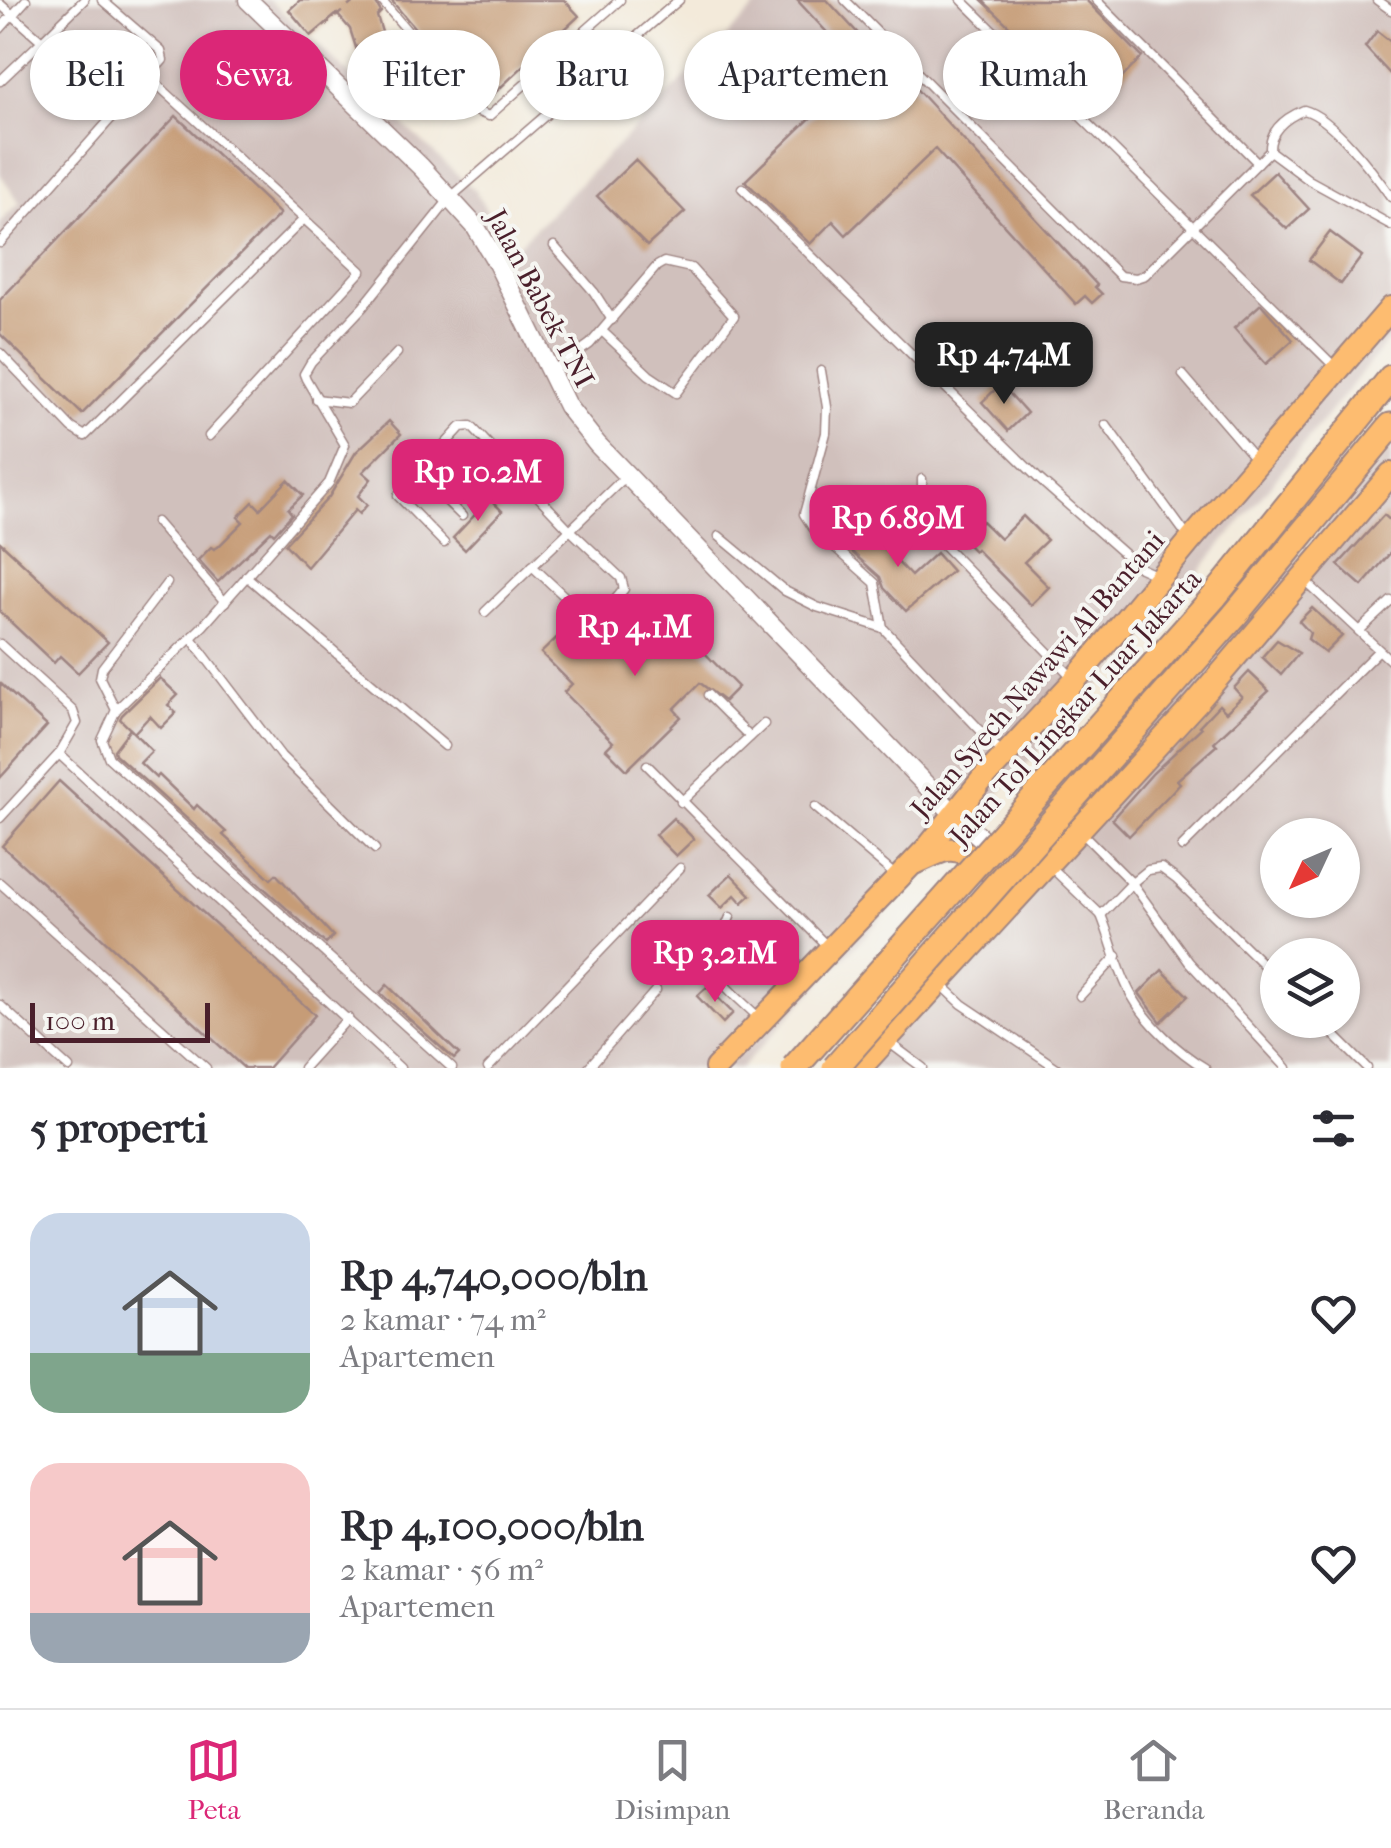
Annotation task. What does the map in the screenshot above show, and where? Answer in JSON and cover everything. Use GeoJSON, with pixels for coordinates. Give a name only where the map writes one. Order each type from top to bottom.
{"type":"FeatureCollection","features":[{"type":"Feature","properties":{"kind":"highway","name":"Jalan Syech Nawawi Al Bantani"},"geometry":{"type":"LineString","coordinates":[[716,1068],[904,872],[1075,680],[1391,308]]}},
{"type":"Feature","properties":{"kind":"highway","name":"Jalan Tol Lingkar Luar Jakarta"},"geometry":{"type":"LineString","coordinates":[[794,1068],[1214,597],[1391,378]]}},
{"type":"Feature","properties":{"kind":"highway","name":"Jalan Tol Lingkar Luar Jakarta"},"geometry":{"type":"LineString","coordinates":[[835,1068],[1234,616],[1391,426]]}},
{"type":"Feature","properties":{"kind":"highway"},"geometry":{"type":"LineString","coordinates":[[860,1068],[1205,693],[1390,478]]}},
{"type":"Feature","properties":{"kind":"highway"},"geometry":{"type":"LineString","coordinates":[[904,872],[935,854],[955,850],[985,866],[1001,893],[984,932]]}},
{"type":"Feature","properties":{"kind":"street","name":"Jalan Babek TNI"},"geometry":{"type":"LineString","coordinates":[[248,0],[475,226],[566,406],[626,475],[954,813],[1032,883]]}},
{"type":"Feature","properties":{"kind":"lane"},"geometry":{"type":"LineString","coordinates":[[0,29],[26,0]]}},
{"type":"Feature","properties":{"kind":"lane"},"geometry":{"type":"LineString","coordinates":[[53,30],[84,0]]}},
{"type":"Feature","properties":{"kind":"lane"},"geometry":{"type":"LineString","coordinates":[[102,0],[136,30]]}},
{"type":"Feature","properties":{"kind":"lane"},"geometry":{"type":"LineString","coordinates":[[381,0],[476,111],[489,116],[620,0]]}},
{"type":"Feature","properties":{"kind":"lane"},"geometry":{"type":"LineString","coordinates":[[452,1068],[110,758],[102,740],[116,710],[225,602],[329,483],[342,456],[344,440],[316,398],[304,374],[306,368],[363,307],[450,197],[679,0]]}},
{"type":"Feature","properties":{"kind":"lane"},"geometry":{"type":"LineString","coordinates":[[845,0],[1120,276],[1145,275],[1195,229],[1270,152],[1274,131],[1298,112],[1310,111],[1353,150],[1391,196]]}},
{"type":"Feature","properties":{"kind":"lane"},"geometry":{"type":"LineString","coordinates":[[962,0],[1340,372]]}},
{"type":"Feature","properties":{"kind":"lane"},"geometry":{"type":"LineString","coordinates":[[1096,0],[1258,163]]}},
{"type":"Feature","properties":{"kind":"lane"},"geometry":{"type":"LineString","coordinates":[[1377,0],[1391,10]]}},
{"type":"Feature","properties":{"kind":"lane"},"geometry":{"type":"LineString","coordinates":[[0,4],[30,31]]}},
{"type":"Feature","properties":{"kind":"lane"},"geometry":{"type":"LineString","coordinates":[[0,81],[30,52]]}},
{"type":"Feature","properties":{"kind":"lane"},"geometry":{"type":"LineString","coordinates":[[160,87],[361,270],[208,436]]}},
{"type":"Feature","properties":{"kind":"lane"},"geometry":{"type":"LineString","coordinates":[[0,243],[110,120]]}},
{"type":"Feature","properties":{"kind":"lane"},"geometry":{"type":"LineString","coordinates":[[1270,152],[1310,180],[1391,225]]}},
{"type":"Feature","properties":{"kind":"lane"},"geometry":{"type":"LineString","coordinates":[[742,188],[1040,480],[1140,568],[1162,578]]}},
{"type":"Feature","properties":{"kind":"lane"},"geometry":{"type":"LineString","coordinates":[[0,352],[72,428],[86,436],[304,220]]}},
{"type":"Feature","properties":{"kind":"lane"},"geometry":{"type":"LineString","coordinates":[[554,246],[594,292],[612,320]]}},
{"type":"Feature","properties":{"kind":"lane"},"geometry":{"type":"LineString","coordinates":[[550,373],[590,344],[664,262],[690,268],[734,316],[676,393],[649,375],[602,331]]}},
{"type":"Feature","properties":{"kind":"lane"},"geometry":{"type":"LineString","coordinates":[[316,398],[349,404],[397,353]]}},
{"type":"Feature","properties":{"kind":"lane"},"geometry":{"type":"LineString","coordinates":[[821,370],[828,406],[826,434],[804,514],[812,528],[874,583],[883,628]]}},
{"type":"Feature","properties":{"kind":"lane"},"geometry":{"type":"LineString","coordinates":[[1182,376],[1260,463]]}},
{"type":"Feature","properties":{"kind":"lane"},"geometry":{"type":"LineString","coordinates":[[444,543],[398,499],[466,425],[472,426],[624,583],[624,589],[599,619],[589,621],[532,566]]}},
{"type":"Feature","properties":{"kind":"lane"},"geometry":{"type":"LineString","coordinates":[[1106,425],[1190,541]]}},
{"type":"Feature","properties":{"kind":"lane"},"geometry":{"type":"LineString","coordinates":[[463,454],[487,478],[506,463]]}},
{"type":"Feature","properties":{"kind":"lane"},"geometry":{"type":"LineString","coordinates":[[418,474],[462,516]]}},
{"type":"Feature","properties":{"kind":"lane"},"geometry":{"type":"LineString","coordinates":[[486,612],[626,475]]}},
{"type":"Feature","properties":{"kind":"lane"},"geometry":{"type":"LineString","coordinates":[[922,479],[922,515],[930,531],[1075,680]]}},
{"type":"Feature","properties":{"kind":"lane"},"geometry":{"type":"LineString","coordinates":[[156,522],[225,602]]}},
{"type":"Feature","properties":{"kind":"lane"},"geometry":{"type":"LineString","coordinates":[[718,536],[785,590],[816,607],[883,628],[1006,756]]}},
{"type":"Feature","properties":{"kind":"lane"},"geometry":{"type":"LineString","coordinates":[[246,576],[445,746]]}},
{"type":"Feature","properties":{"kind":"lane"},"geometry":{"type":"LineString","coordinates":[[1302,578],[1391,662]]}},
{"type":"Feature","properties":{"kind":"lane"},"geometry":{"type":"LineString","coordinates":[[116,710],[100,678],[102,668],[167,583]]}},
{"type":"Feature","properties":{"kind":"lane"},"geometry":{"type":"LineString","coordinates":[[1359,631],[1391,600]]}},
{"type":"Feature","properties":{"kind":"lane"},"geometry":{"type":"LineString","coordinates":[[191,638],[281,756],[375,849]]}},
{"type":"Feature","properties":{"kind":"lane"},"geometry":{"type":"LineString","coordinates":[[0,644],[73,711],[77,723],[59,754],[0,818]]}},
{"type":"Feature","properties":{"kind":"lane"},"geometry":{"type":"LineString","coordinates":[[1182,847],[1380,650]]}},
{"type":"Feature","properties":{"kind":"lane"},"geometry":{"type":"LineString","coordinates":[[708,695],[750,737]]}},
{"type":"Feature","properties":{"kind":"lane"},"geometry":{"type":"LineString","coordinates":[[681,802],[764,724]]}},
{"type":"Feature","properties":{"kind":"lane"},"geometry":{"type":"LineString","coordinates":[[59,754],[400,1068]]}},
{"type":"Feature","properties":{"kind":"lane"},"geometry":{"type":"LineString","coordinates":[[647,765],[828,948]]}},
{"type":"Feature","properties":{"kind":"lane"},"geometry":{"type":"LineString","coordinates":[[815,807],[904,872]]}},
{"type":"Feature","properties":{"kind":"lane"},"geometry":{"type":"LineString","coordinates":[[1080,830],[1132,883],[1189,962],[1287,1068]]}},
{"type":"Feature","properties":{"kind":"lane"},"geometry":{"type":"LineString","coordinates":[[1048,865],[1101,916],[1127,986],[1139,1006],[1204,1068]]}},
{"type":"Feature","properties":{"kind":"lane"},"geometry":{"type":"LineString","coordinates":[[488,1068],[680,868]]}},
{"type":"Feature","properties":{"kind":"lane"},"geometry":{"type":"LineString","coordinates":[[1101,916],[1132,883],[1148,870],[1160,868],[1260,961]]}},
{"type":"Feature","properties":{"kind":"lane"},"geometry":{"type":"LineString","coordinates":[[0,883],[206,1068]]}},
{"type":"Feature","properties":{"kind":"lane"},"geometry":{"type":"LineString","coordinates":[[730,918],[714,953],[714,968],[761,1020]]}},
{"type":"Feature","properties":{"kind":"lane"},"geometry":{"type":"LineString","coordinates":[[1080,996],[1117,956]]}},
{"type":"Feature","properties":{"kind":"lane"},"geometry":{"type":"LineString","coordinates":[[939,983],[962,1004],[1057,1068]]}},
{"type":"Feature","properties":{"kind":"lane"},"geometry":{"type":"LineString","coordinates":[[588,1068],[656,990]]}},
{"type":"Feature","properties":{"kind":"lane"},"geometry":{"type":"LineString","coordinates":[[0,1005],[70,1068]]}},
{"type":"Feature","properties":{"kind":"lane"},"geometry":{"type":"LineString","coordinates":[[304,1068],[348,1018]]}},
{"type":"Feature","properties":{"kind":"lane"},"geometry":{"type":"LineString","coordinates":[[1337,1038],[1367,1068]]}},
{"type":"Feature","properties":{"kind":"lane"},"geometry":{"type":"LineString","coordinates":[[885,1039],[923,1068]]}},
{"type":"Feature","properties":{"kind":"path"},"geometry":{"type":"LineString","coordinates":[[319,30],[356,0]]}},
{"type":"Feature","properties":{"kind":"shaded area"},"geometry":{"type":"Polygon","coordinates":[[[0,0],[269,0],[301,30],[180,30],[180,120],[327,120],[327,54],[347,72],[347,120],[398,120],[475,191],[511,252],[643,120],[664,120],[664,99],[684,79],[684,120],[923,120],[923,30],[733,30],[763,0],[1391,0],[1391,337],[1153,629],[741,1068],[0,1068],[0,222],[20,203],[0,174],[0,0]]]}},
{"type":"Feature","properties":{"kind":"shaded area"},"geometry":{"type":"Polygon","coordinates":[[[1391,446],[1391,1068],[842,1068],[1216,655],[1391,446]]]}},
{"type":"Feature","properties":{"kind":"building"},"geometry":{"type":"Polygon","coordinates":[[[300,0],[374,0],[381,12],[377,16],[381,30],[350,30],[337,14],[318,30],[306,30],[289,10],[300,0]]]}},
{"type":"Feature","properties":{"kind":"building"},"geometry":{"type":"Polygon","coordinates":[[[391,0],[564,0],[579,16],[564,30],[520,30],[520,69],[500,88],[500,30],[416,30],[391,0]]]}},
{"type":"Feature","properties":{"kind":"building"},"geometry":{"type":"Polygon","coordinates":[[[797,0],[827,0],[855,30],[825,30],[797,0]]]}},
{"type":"Feature","properties":{"kind":"building"},"geometry":{"type":"Polygon","coordinates":[[[982,0],[1086,0],[1115,30],[1013,30],[982,0]]]}},
{"type":"Feature","properties":{"kind":"building"},"geometry":{"type":"Polygon","coordinates":[[[1377,31],[1391,42],[1391,75],[1365,47],[1377,31]]]}},
{"type":"Feature","properties":{"kind":"building"},"geometry":{"type":"Polygon","coordinates":[[[1123,38],[1142,57],[1123,77],[1123,38]]]}},
{"type":"Feature","properties":{"kind":"building"},"geometry":{"type":"Polygon","coordinates":[[[923,96],[1102,294],[1092,303],[1085,296],[1076,304],[935,149],[846,235],[833,221],[810,244],[745,181],[808,120],[923,120],[923,96]]]}},
{"type":"Feature","properties":{"kind":"building"},"geometry":{"type":"Polygon","coordinates":[[[176,116],[280,214],[82,414],[0,334],[0,300],[176,116]]]}},
{"type":"Feature","properties":{"kind":"building"},"geometry":{"type":"Polygon","coordinates":[[[635,160],[685,212],[647,246],[597,196],[635,160]]]}},
{"type":"Feature","properties":{"kind":"building"},"geometry":{"type":"Polygon","coordinates":[[[1275,172],[1309,209],[1287,229],[1250,195],[1275,172]]]}},
{"type":"Feature","properties":{"kind":"building"},"geometry":{"type":"Polygon","coordinates":[[[1330,232],[1362,256],[1341,284],[1309,260],[1330,232]]]}},
{"type":"Feature","properties":{"kind":"building"},"geometry":{"type":"Polygon","coordinates":[[[1261,304],[1293,340],[1266,364],[1234,328],[1261,304]]]}},
{"type":"Feature","properties":{"kind":"building"},"geometry":{"type":"Polygon","coordinates":[[[1001,384],[1027,413],[1008,431],[982,402],[1001,384]]]}},
{"type":"Feature","properties":{"kind":"building"},"geometry":{"type":"Polygon","coordinates":[[[389,421],[401,434],[363,472],[371,479],[358,496],[367,505],[359,514],[355,510],[307,567],[285,544],[329,497],[356,452],[389,421]]]}},
{"type":"Feature","properties":{"kind":"building"},"geometry":{"type":"Polygon","coordinates":[[[288,480],[303,495],[288,509],[292,514],[218,582],[198,560],[243,522],[238,517],[253,502],[260,509],[288,480]]]}},
{"type":"Feature","properties":{"kind":"building"},"geometry":{"type":"Polygon","coordinates":[[[490,499],[502,511],[465,550],[453,538],[490,499]]]}},
{"type":"Feature","properties":{"kind":"building"},"geometry":{"type":"Polygon","coordinates":[[[1384,515],[1391,521],[1391,552],[1362,586],[1338,565],[1384,515]]]}},
{"type":"Feature","properties":{"kind":"building"},"geometry":{"type":"Polygon","coordinates":[[[1023,516],[1047,540],[1024,562],[1049,587],[1031,605],[963,540],[982,521],[1000,539],[1023,516]]]}},
{"type":"Feature","properties":{"kind":"building"},"geometry":{"type":"Polygon","coordinates":[[[864,527],[911,576],[936,553],[952,571],[906,611],[884,588],[880,577],[845,546],[864,527]]]}},
{"type":"Feature","properties":{"kind":"building"},"geometry":{"type":"Polygon","coordinates":[[[0,542],[108,642],[78,673],[60,656],[54,663],[0,612],[0,542]]]}},
{"type":"Feature","properties":{"kind":"building"},"geometry":{"type":"Polygon","coordinates":[[[653,600],[738,687],[724,701],[700,683],[674,709],[681,717],[627,770],[606,749],[613,742],[564,692],[572,684],[541,653],[577,618],[611,646],[653,600]]]}},
{"type":"Feature","properties":{"kind":"building"},"geometry":{"type":"Polygon","coordinates":[[[1312,608],[1342,636],[1325,653],[1308,639],[1310,633],[1299,621],[1312,608]]]}},
{"type":"Feature","properties":{"kind":"building"},"geometry":{"type":"Polygon","coordinates":[[[1277,640],[1299,653],[1281,675],[1262,657],[1277,640]]]}},
{"type":"Feature","properties":{"kind":"building"},"geometry":{"type":"Polygon","coordinates":[[[1249,672],[1269,691],[1177,780],[1180,783],[1129,836],[1112,819],[1219,705],[1226,712],[1242,697],[1234,688],[1249,672]]]}},
{"type":"Feature","properties":{"kind":"building"},"geometry":{"type":"Polygon","coordinates":[[[160,678],[178,695],[168,705],[176,713],[161,728],[150,716],[134,733],[120,719],[160,678]]]}},
{"type":"Feature","properties":{"kind":"building"},"geometry":{"type":"Polygon","coordinates":[[[0,683],[47,726],[0,778],[0,683]]]}},
{"type":"Feature","properties":{"kind":"building"},"geometry":{"type":"Polygon","coordinates":[[[130,729],[152,751],[140,763],[156,778],[159,775],[194,809],[197,805],[271,879],[276,874],[333,936],[326,944],[115,754],[130,729]]]}},
{"type":"Feature","properties":{"kind":"building"},"geometry":{"type":"Polygon","coordinates":[[[59,781],[315,1015],[268,1068],[244,1068],[2,846],[59,781]]]}},
{"type":"Feature","properties":{"kind":"building"},"geometry":{"type":"Polygon","coordinates":[[[673,818],[694,839],[676,856],[655,835],[673,818]]]}},
{"type":"Feature","properties":{"kind":"building"},"geometry":{"type":"Polygon","coordinates":[[[731,874],[751,895],[742,903],[735,895],[722,908],[709,895],[731,874]]]}},
{"type":"Feature","properties":{"kind":"building"},"geometry":{"type":"Polygon","coordinates":[[[1162,970],[1188,996],[1161,1022],[1139,993],[1162,970]]]}},
{"type":"Feature","properties":{"kind":"building"},"geometry":{"type":"Polygon","coordinates":[[[387,985],[459,1054],[454,1059],[380,993],[387,985]]]}},
{"type":"Feature","properties":{"kind":"building"},"geometry":{"type":"Polygon","coordinates":[[[707,987],[733,1013],[723,1023],[697,996],[707,987]]]}}]}
